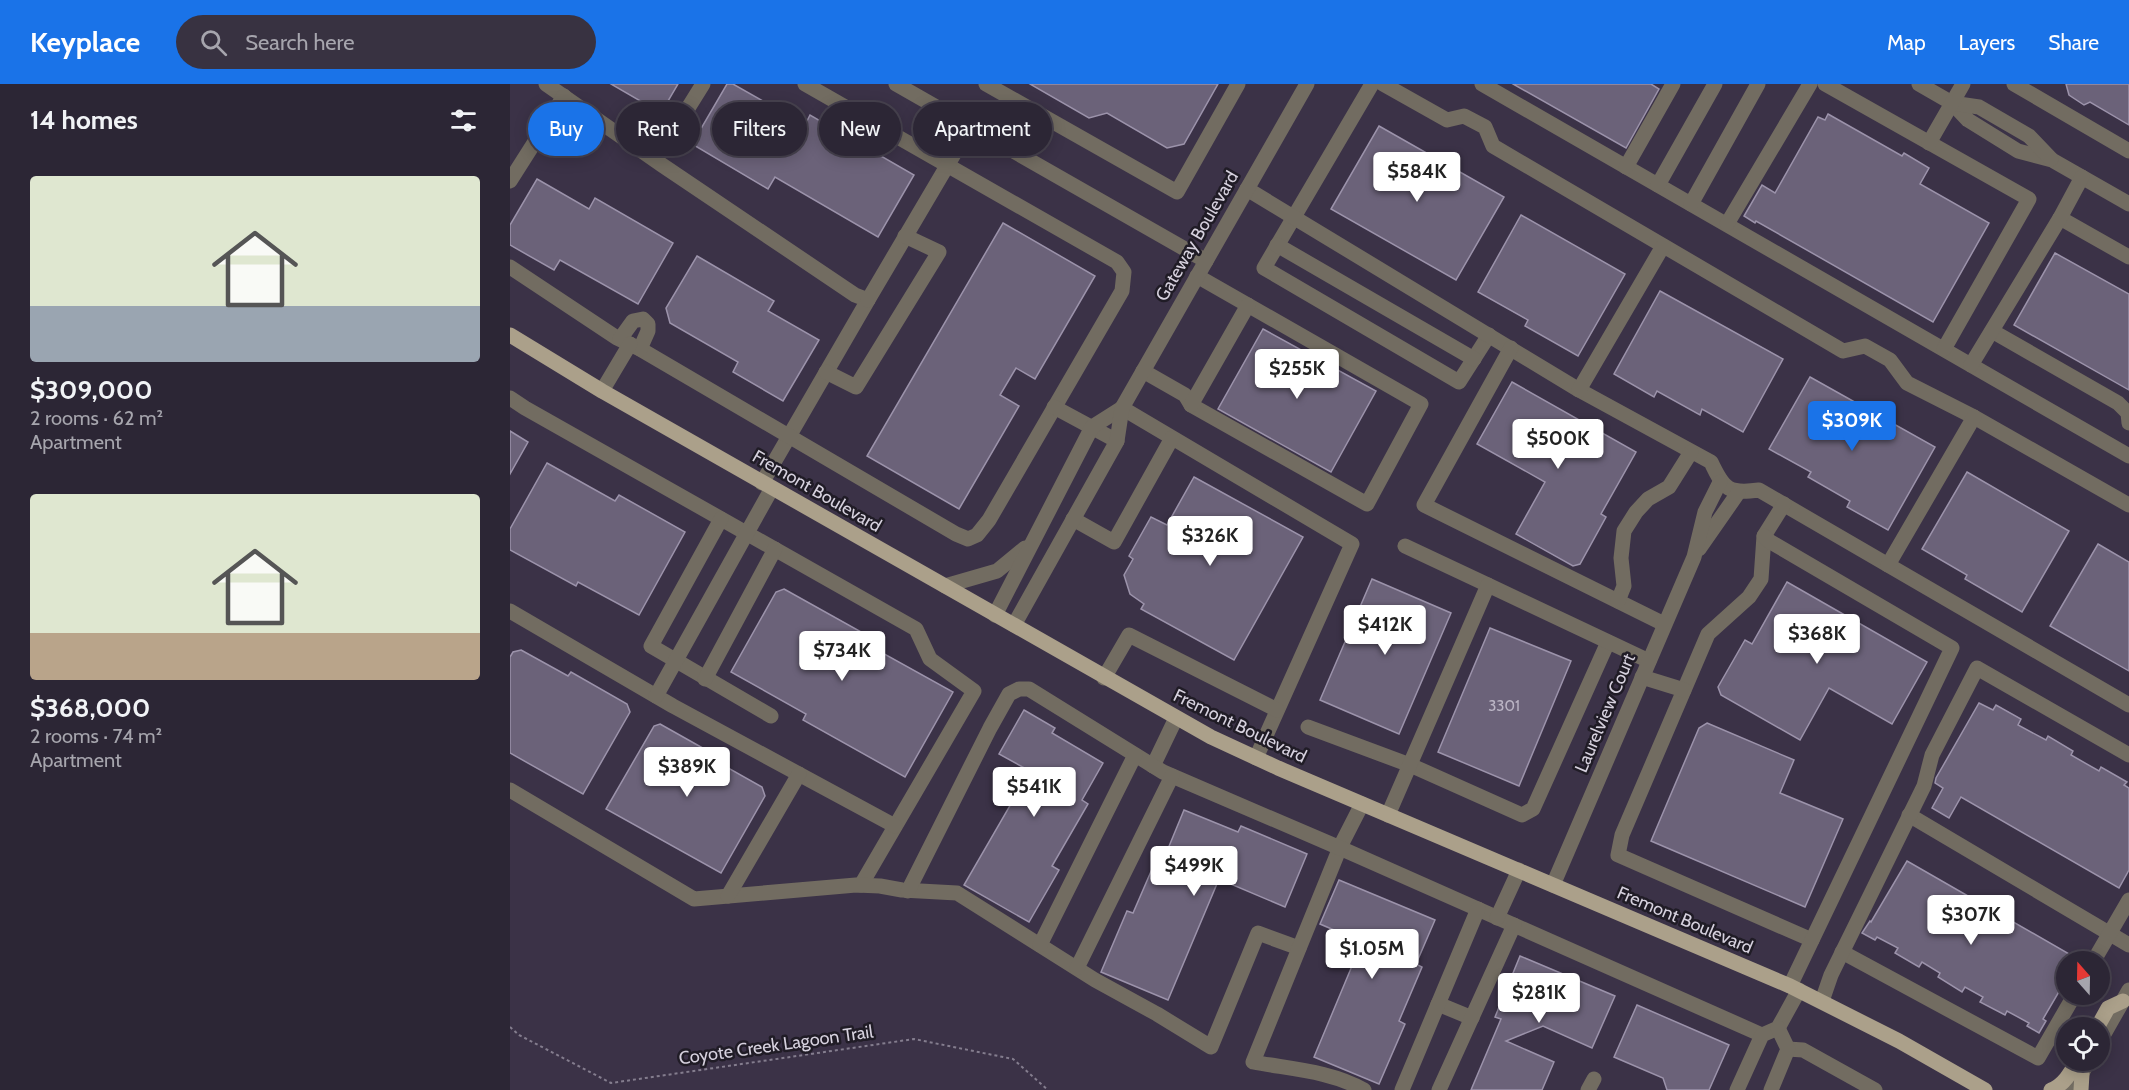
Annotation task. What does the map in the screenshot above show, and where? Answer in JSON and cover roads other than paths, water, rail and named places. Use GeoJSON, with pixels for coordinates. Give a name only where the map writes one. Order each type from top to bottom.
{"type":"FeatureCollection","features":[{"type":"Feature","properties":{"kind":"main road","name":"Fremont Boulevard"},"geometry":{"type":"LineString","coordinates":[[510,335],[602,392],[1176,718],[1256,758],[1794,988],[1899,1041],[1964,1085],[1985,1090]]}},
{"type":"Feature","properties":{"kind":"main road"},"geometry":{"type":"LineString","coordinates":[[2104,1017],[2109,1008],[2126,996]]}},
{"type":"Feature","properties":{"kind":"main road"},"geometry":{"type":"LineString","coordinates":[[2051,1090],[2075,1071]]}},
{"type":"Feature","properties":{"kind":"main road"},"geometry":{"type":"LineString","coordinates":[[2080,1071],[2081,1090]]}},
{"type":"Feature","properties":{"kind":"street"},"geometry":{"type":"LineString","coordinates":[[546,84],[816,269],[855,295],[868,300]]}},
{"type":"Feature","properties":{"kind":"street"},"geometry":{"type":"LineString","coordinates":[[692,102],[703,84]]}},
{"type":"Feature","properties":{"kind":"street"},"geometry":{"type":"LineString","coordinates":[[510,267],[630,344],[789,438],[956,534],[968,539],[976,535],[989,520],[1122,291],[1124,272],[1117,262],[804,84]]}},
{"type":"Feature","properties":{"kind":"street"},"geometry":{"type":"LineString","coordinates":[[896,84],[927,102]]}},
{"type":"Feature","properties":{"kind":"street"},"geometry":{"type":"LineString","coordinates":[[986,84],[1177,192],[1238,84]]}},
{"type":"Feature","properties":{"kind":"street","name":"Gateway Boulevard"},"geometry":{"type":"LineString","coordinates":[[1014,626],[1117,441],[1122,408],[1307,84]]}},
{"type":"Feature","properties":{"kind":"street"},"geometry":{"type":"LineString","coordinates":[[1372,84],[1264,268],[1459,382],[1489,335]]}},
{"type":"Feature","properties":{"kind":"street"},"geometry":{"type":"LineString","coordinates":[[1383,84],[1447,120],[1464,116],[1485,127],[1493,146],[1663,246],[1843,351],[1865,346],[1890,360],[1907,383],[1974,417],[2129,505]]}},
{"type":"Feature","properties":{"kind":"street"},"geometry":{"type":"LineString","coordinates":[[1482,84],[2123,452],[2129,430]]}},
{"type":"Feature","properties":{"kind":"street"},"geometry":{"type":"LineString","coordinates":[[1626,167],[1673,84]]}},
{"type":"Feature","properties":{"kind":"street"},"geometry":{"type":"LineString","coordinates":[[1658,184],[1715,84]]}},
{"type":"Feature","properties":{"kind":"street"},"geometry":{"type":"LineString","coordinates":[[1691,204],[1758,84]]}},
{"type":"Feature","properties":{"kind":"street"},"geometry":{"type":"LineString","coordinates":[[1727,224],[1810,84]]}},
{"type":"Feature","properties":{"kind":"street"},"geometry":{"type":"LineString","coordinates":[[1825,84],[2029,199],[1944,349]]}},
{"type":"Feature","properties":{"kind":"street"},"geometry":{"type":"LineString","coordinates":[[1920,84],[1952,103],[1968,120],[2018,151],[2052,160],[2129,204]]}},
{"type":"Feature","properties":{"kind":"street"},"geometry":{"type":"LineString","coordinates":[[1929,142],[1963,84]]}},
{"type":"Feature","properties":{"kind":"street"},"geometry":{"type":"LineString","coordinates":[[2014,84],[2129,151]]}},
{"type":"Feature","properties":{"kind":"street"},"geometry":{"type":"LineString","coordinates":[[510,181],[564,96]]}},
{"type":"Feature","properties":{"kind":"street"},"geometry":{"type":"LineString","coordinates":[[656,696],[747,534],[789,438],[953,156]]}},
{"type":"Feature","properties":{"kind":"street"},"geometry":{"type":"LineString","coordinates":[[1021,156],[1206,261]]}},
{"type":"Feature","properties":{"kind":"street"},"geometry":{"type":"LineString","coordinates":[[1971,365],[2060,218],[2082,177]]}},
{"type":"Feature","properties":{"kind":"street"},"geometry":{"type":"LineString","coordinates":[[1247,189],[1579,390],[1711,462],[1720,482],[1738,493],[1759,490],[2129,705]]}},
{"type":"Feature","properties":{"kind":"street"},"geometry":{"type":"LineString","coordinates":[[2060,218],[2129,257]]}},
{"type":"Feature","properties":{"kind":"street"},"geometry":{"type":"LineString","coordinates":[[826,372],[856,387],[939,252],[905,236]]}},
{"type":"Feature","properties":{"kind":"street"},"geometry":{"type":"LineString","coordinates":[[1277,245],[1474,359]]}},
{"type":"Feature","properties":{"kind":"street"},"geometry":{"type":"LineString","coordinates":[[1579,390],[1663,246]]}},
{"type":"Feature","properties":{"kind":"street"},"geometry":{"type":"LineString","coordinates":[[1143,371],[1185,395],[1191,405],[1367,504],[1421,404],[1197,276]]}},
{"type":"Feature","properties":{"kind":"street"},"geometry":{"type":"LineString","coordinates":[[1191,405],[1248,305]]}},
{"type":"Feature","properties":{"kind":"street"},"geometry":{"type":"LineString","coordinates":[[1992,331],[2118,403],[2128,413],[2129,423]]}},
{"type":"Feature","properties":{"kind":"street"},"geometry":{"type":"LineString","coordinates":[[602,392],[630,344]]}},
{"type":"Feature","properties":{"kind":"street"},"geometry":{"type":"LineString","coordinates":[[1511,348],[1425,505],[1665,624]]}},
{"type":"Feature","properties":{"kind":"street"},"geometry":{"type":"LineString","coordinates":[[510,398],[916,629],[930,659],[974,691],[861,885]]}},
{"type":"Feature","properties":{"kind":"street"},"geometry":{"type":"LineString","coordinates":[[1054,407],[1117,441]]}},
{"type":"Feature","properties":{"kind":"street"},"geometry":{"type":"LineString","coordinates":[[1122,408],[1352,544],[1256,758]]}},
{"type":"Feature","properties":{"kind":"street","name":"Gateway Boulevard"},"geometry":{"type":"LineString","coordinates":[[995,615],[1092,428],[1122,408]]}},
{"type":"Feature","properties":{"kind":"street"},"geometry":{"type":"LineString","coordinates":[[1888,565],[1974,417]]}},
{"type":"Feature","properties":{"kind":"street"},"geometry":{"type":"LineString","coordinates":[[1072,519],[1114,542],[1172,438]]}},
{"type":"Feature","properties":{"kind":"street"},"geometry":{"type":"LineString","coordinates":[[1618,601],[1624,586],[1621,558],[1624,531],[1648,499],[1669,487],[1691,452]]}},
{"type":"Feature","properties":{"kind":"street"},"geometry":{"type":"LineString","coordinates":[[1694,557],[1705,512],[1720,482]]}},
{"type":"Feature","properties":{"kind":"street"},"geometry":{"type":"LineString","coordinates":[[1694,557],[1738,493]]}},
{"type":"Feature","properties":{"kind":"street"},"geometry":{"type":"LineString","coordinates":[[1784,504],[1764,536],[1761,579],[1749,597],[1708,634],[1622,835],[1618,855],[1812,940]]}},
{"type":"Feature","properties":{"kind":"street"},"geometry":{"type":"LineString","coordinates":[[721,519],[651,646],[771,716]]}},
{"type":"Feature","properties":{"kind":"street"},"geometry":{"type":"LineString","coordinates":[[1737,1090],[1762,1035],[1778,1028],[1812,940],[1952,648],[1764,536]]}},
{"type":"Feature","properties":{"kind":"street"},"geometry":{"type":"LineString","coordinates":[[945,586],[997,571],[1034,540]]}},
{"type":"Feature","properties":{"kind":"street"},"geometry":{"type":"LineString","coordinates":[[1404,546],[1649,661]]}},
{"type":"Feature","properties":{"kind":"street"},"geometry":{"type":"LineString","coordinates":[[705,679],[775,549]]}},
{"type":"Feature","properties":{"kind":"street","name":"Laurelview Court"},"geometry":{"type":"LineString","coordinates":[[1553,885],[1694,557]]}},
{"type":"Feature","properties":{"kind":"street"},"geometry":{"type":"LineString","coordinates":[[1388,814],[1488,585]]}},
{"type":"Feature","properties":{"kind":"street"},"geometry":{"type":"LineString","coordinates":[[510,611],[656,696],[895,826]]}},
{"type":"Feature","properties":{"kind":"street"},"geometry":{"type":"LineString","coordinates":[[1104,678],[1129,635],[1277,711]]}},
{"type":"Feature","properties":{"kind":"street"},"geometry":{"type":"LineString","coordinates":[[1308,727],[1410,765],[1522,814],[1533,809],[1608,642]]}},
{"type":"Feature","properties":{"kind":"street"},"geometry":{"type":"LineString","coordinates":[[1822,1001],[1831,975],[1924,786],[1932,755],[1977,668],[2129,754]]}},
{"type":"Feature","properties":{"kind":"street"},"geometry":{"type":"LineString","coordinates":[[1642,677],[1684,690]]}},
{"type":"Feature","properties":{"kind":"street"},"geometry":{"type":"LineString","coordinates":[[909,891],[1009,694],[1019,689],[1029,689],[1172,776],[1762,1035]]}},
{"type":"Feature","properties":{"kind":"street"},"geometry":{"type":"LineString","coordinates":[[1153,766],[1176,718]]}},
{"type":"Feature","properties":{"kind":"street"},"geometry":{"type":"LineString","coordinates":[[1040,945],[1136,755]]}},
{"type":"Feature","properties":{"kind":"street"},"geometry":{"type":"LineString","coordinates":[[728,896],[799,774]]}},
{"type":"Feature","properties":{"kind":"street"},"geometry":{"type":"LineString","coordinates":[[1077,968],[1172,776]]}},
{"type":"Feature","properties":{"kind":"street"},"geometry":{"type":"LineString","coordinates":[[510,790],[694,898],[861,885],[909,891],[957,893],[1077,968],[1211,1047],[1258,933],[1299,948]]}},
{"type":"Feature","properties":{"kind":"street"},"geometry":{"type":"LineString","coordinates":[[1362,804],[1340,848],[1253,1062],[1332,1076],[1349,1081],[1364,1090]]}},
{"type":"Feature","properties":{"kind":"street"},"geometry":{"type":"LineString","coordinates":[[1909,815],[2129,945]]}},
{"type":"Feature","properties":{"kind":"street"},"geometry":{"type":"LineString","coordinates":[[1497,918],[1519,870]]}},
{"type":"Feature","properties":{"kind":"street"},"geometry":{"type":"LineString","coordinates":[[2100,951],[2129,900]]}},
{"type":"Feature","properties":{"kind":"street"},"geometry":{"type":"LineString","coordinates":[[1402,1090],[1478,909]]}},
{"type":"Feature","properties":{"kind":"street"},"geometry":{"type":"LineString","coordinates":[[1439,1090],[1514,925]]}},
{"type":"Feature","properties":{"kind":"street"},"geometry":{"type":"LineString","coordinates":[[1842,952],[2038,1059],[2069,1005]]}},
{"type":"Feature","properties":{"kind":"street"},"geometry":{"type":"LineString","coordinates":[[2110,1024],[2126,996]]}},
{"type":"Feature","properties":{"kind":"street"},"geometry":{"type":"LineString","coordinates":[[1438,1004],[1472,1018]]}},
{"type":"Feature","properties":{"kind":"street"},"geometry":{"type":"LineString","coordinates":[[1771,1090],[1788,1049],[1778,1028]]}},
{"type":"Feature","properties":{"kind":"street"},"geometry":{"type":"LineString","coordinates":[[1788,1049],[1803,1050],[1875,1090]]}},
{"type":"Feature","properties":{"kind":"street"},"geometry":{"type":"LineString","coordinates":[[2073,1090],[2079,1071]]}}]}
